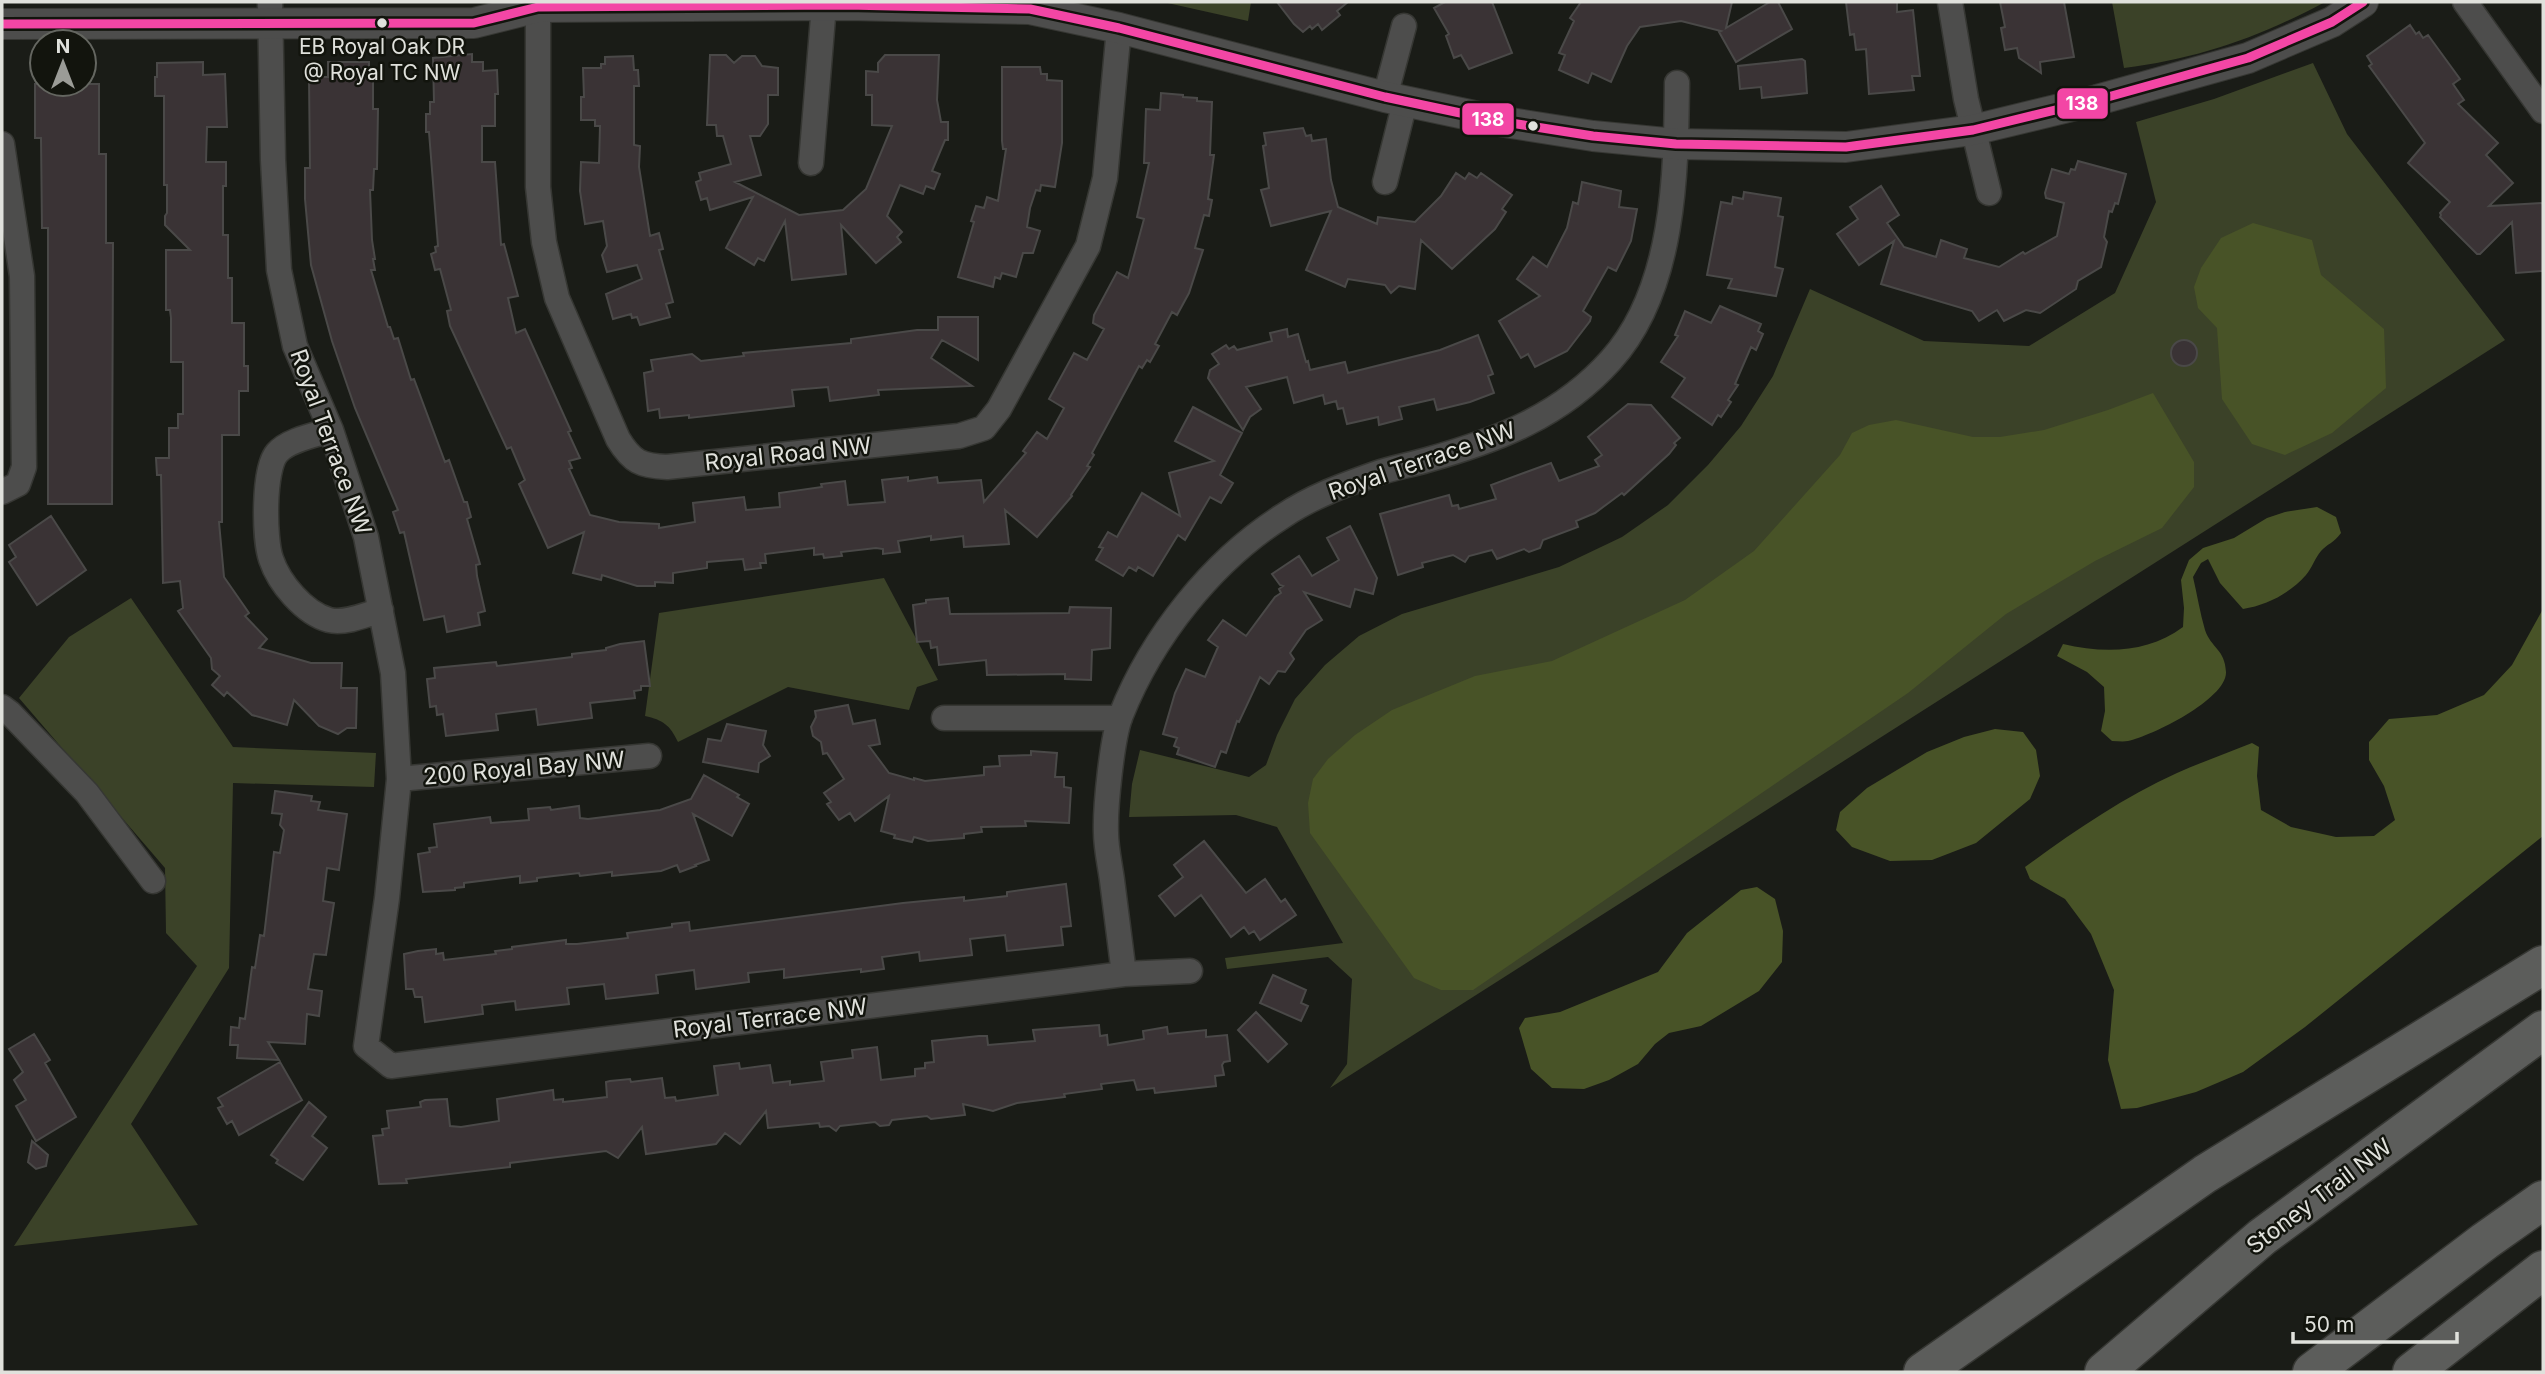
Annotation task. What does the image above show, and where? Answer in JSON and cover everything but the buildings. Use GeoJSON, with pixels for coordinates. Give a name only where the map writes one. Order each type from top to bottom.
{"type":"FeatureCollection","features":[{"type":"Feature","properties":{"kind":"highway"},"geometry":{"type":"LineString","coordinates":[[1923,1372],[2205,1174],[2543,965]]}},
{"type":"Feature","properties":{"kind":"highway","name":"Stoney Trail NW"},"geometry":{"type":"LineString","coordinates":[[2104,1372],[2262,1237],[2543,1030]]}},
{"type":"Feature","properties":{"kind":"highway"},"geometry":{"type":"LineString","coordinates":[[1964,1372],[2205,1174]]}},
{"type":"Feature","properties":{"kind":"highway"},"geometry":{"type":"LineString","coordinates":[[2312,1372],[2543,1200]]}},
{"type":"Feature","properties":{"kind":"highway"},"geometry":{"type":"LineString","coordinates":[[2412,1372],[2543,1270]]}},
{"type":"Feature","properties":{"kind":"street"},"geometry":{"type":"LineString","coordinates":[[1950,2],[1973,130],[1989,193]]}},
{"type":"Feature","properties":{"kind":"street"},"geometry":{"type":"LineString","coordinates":[[2,24],[270,13],[474,23],[523,5],[824,5],[1030,9],[1119,28],[1395,100],[1511,123],[1593,136],[1676,144],[1846,147],[1973,130],[2096,100],[2248,58],[2332,22],[2363,2]]}},
{"type":"Feature","properties":{"kind":"street"},"geometry":{"type":"LineString","coordinates":[[2465,2],[2543,111]]}},
{"type":"Feature","properties":{"kind":"street","name":"Royal Road NW"},"geometry":{"type":"LineString","coordinates":[[523,5],[544,242],[557,298],[618,439],[628,455],[646,466],[657,467],[959,436],[985,428],[999,409],[1088,246],[1105,178],[1119,28]]}},
{"type":"Feature","properties":{"kind":"street"},"geometry":{"type":"LineString","coordinates":[[811,163],[824,5]]}},
{"type":"Feature","properties":{"kind":"street","name":"Royal Terrace NW"},"geometry":{"type":"LineString","coordinates":[[270,13],[273,160],[279,270],[295,345],[331,430],[366,537],[393,673],[399,779],[387,898],[366,1046],[391,1066],[1124,974],[1106,833],[1120,718],[1151,654],[1184,610],[1228,560],[1283,516],[1322,494],[1377,474],[1487,441],[1534,422],[1573,397],[1613,358],[1637,321],[1659,270],[1669,222],[1676,144],[1677,83]]}},
{"type":"Feature","properties":{"kind":"street"},"geometry":{"type":"LineString","coordinates":[[1385,182],[1404,26]]}},
{"type":"Feature","properties":{"kind":"street"},"geometry":{"type":"LineString","coordinates":[[2,492],[18,484],[24,467],[22,276],[3,157]]}},
{"type":"Feature","properties":{"kind":"street"},"geometry":{"type":"LineString","coordinates":[[331,430],[281,447],[274,456],[269,467],[265,503],[270,558],[285,585],[311,612],[331,621],[359,617],[381,610]]}},
{"type":"Feature","properties":{"kind":"street"},"geometry":{"type":"LineString","coordinates":[[2,707],[87,793],[153,881]]}},
{"type":"Feature","properties":{"kind":"street"},"geometry":{"type":"LineString","coordinates":[[944,718],[1120,718]]}},
{"type":"Feature","properties":{"kind":"street","name":"200 Royal Bay NW"},"geometry":{"type":"LineString","coordinates":[[399,779],[649,756]]}},
{"type":"Feature","properties":{"kind":"street"},"geometry":{"type":"LineString","coordinates":[[1124,974],[1190,971]]}},
{"type":"Feature","properties":{"kind":"shaded area"},"geometry":{"type":"Polygon","coordinates":[[[1163,2],[1251,2],[1248,21],[1163,2]]]}},
{"type":"Feature","properties":{"kind":"shaded area"},"geometry":{"type":"Polygon","coordinates":[[[2112,2],[2325,2],[2277,26],[2228,45],[2177,59],[2124,68],[2112,2]]]}},
{"type":"Feature","properties":{"kind":"shaded area"},"geometry":{"type":"Polygon","coordinates":[[[2313,63],[2347,134],[2505,340],[1330,1088],[1347,1064],[1352,979],[1328,957],[1227,969],[1225,958],[1343,943],[1277,827],[1236,815],[1129,817],[1132,784],[1140,750],[1249,777],[1266,765],[1295,699],[1325,665],[1359,636],[1402,614],[1559,567],[1622,537],[1668,505],[1708,465],[1741,426],[1773,376],[1810,289],[1924,341],[2029,346],[2115,293],[2156,202],[2136,122],[2214,99],[2313,63]]]}},
{"type":"Feature","properties":{"kind":"shaded area"},"geometry":{"type":"Polygon","coordinates":[[[2253,223],[2312,240],[2321,275],[2384,329],[2386,388],[2332,433],[2285,455],[2252,444],[2222,399],[2217,328],[2198,308],[2194,287],[2201,268],[2221,238],[2253,223]]]}},
{"type":"Feature","properties":{"kind":"shaded area"},"geometry":{"type":"Polygon","coordinates":[[[2153,393],[2194,462],[2194,487],[2162,528],[2095,561],[2006,614],[1908,693],[1473,990],[1441,990],[1414,978],[1310,833],[1308,803],[1313,779],[1328,759],[1355,735],[1392,710],[1475,676],[1552,661],[1685,600],[1754,551],[1840,455],[1852,433],[1869,425],[1896,420],[1973,437],[2000,437],[2044,430],[2153,393]]]}},
{"type":"Feature","properties":{"kind":"shaded area"},"geometry":{"type":"Polygon","coordinates":[[[2317,507],[2336,517],[2341,533],[2321,551],[2299,582],[2277,598],[2243,609],[2220,583],[2208,559],[2201,563],[2193,577],[2205,630],[2225,664],[2223,683],[2214,693],[2186,715],[2139,738],[2112,741],[2101,731],[2105,711],[2104,687],[2087,672],[2057,656],[2063,644],[2095,649],[2126,649],[2170,636],[2183,627],[2181,580],[2189,560],[2203,548],[2234,538],[2267,518],[2317,507]]]}},
{"type":"Feature","properties":{"kind":"shaded area"},"geometry":{"type":"Polygon","coordinates":[[[884,578],[938,680],[917,687],[909,710],[788,687],[678,742],[665,724],[645,716],[659,613],[884,578]]]}},
{"type":"Feature","properties":{"kind":"shaded area"},"geometry":{"type":"Polygon","coordinates":[[[131,598],[233,747],[376,753],[374,787],[233,783],[229,968],[131,1124],[198,1225],[14,1246],[197,966],[166,933],[165,868],[19,698],[69,637],[131,598]]]}},
{"type":"Feature","properties":{"kind":"shaded area"},"geometry":{"type":"Polygon","coordinates":[[[2543,609],[2543,836],[2305,1027],[2243,1072],[2196,1092],[2137,1108],[2121,1109],[2108,1060],[2114,990],[2091,934],[2065,899],[2030,879],[2025,867],[2080,828],[2137,793],[2177,773],[2252,743],[2259,747],[2257,776],[2261,810],[2291,827],[2336,837],[2374,836],[2395,820],[2384,786],[2369,760],[2369,742],[2389,719],[2437,715],[2484,695],[2512,665],[2543,609]]]}},
{"type":"Feature","properties":{"kind":"shaded area"},"geometry":{"type":"Polygon","coordinates":[[[1995,729],[2023,732],[2036,750],[2040,776],[2030,799],[1976,843],[1932,860],[1890,861],[1852,847],[1836,830],[1840,812],[1867,788],[1927,752],[1964,737],[1995,729]]]}},
{"type":"Feature","properties":{"kind":"shaded area"},"geometry":{"type":"Polygon","coordinates":[[[1757,887],[1775,899],[1783,931],[1782,962],[1759,991],[1701,1026],[1669,1033],[1655,1044],[1638,1064],[1609,1080],[1584,1089],[1552,1088],[1531,1069],[1519,1028],[1525,1018],[1560,1012],[1658,972],[1687,933],[1741,890],[1757,887]]]}},
{"type":"Feature","properties":{"kind":"transit line","name":"138"},"geometry":{"type":"LineString","coordinates":[[2,24],[474,23],[538,7],[847,5],[1030,9],[1119,28],[1385,97],[1498,121],[1593,136],[1676,144],[1846,147],[1973,130],[2097,100],[2248,58],[2332,22],[2363,2]]}},
{"type":"Feature","properties":{"kind":"place","name":"EB Royal Oak DR @ Royal TC NW"},"geometry":{"type":"Point","coordinates":[382,23]}}]}
